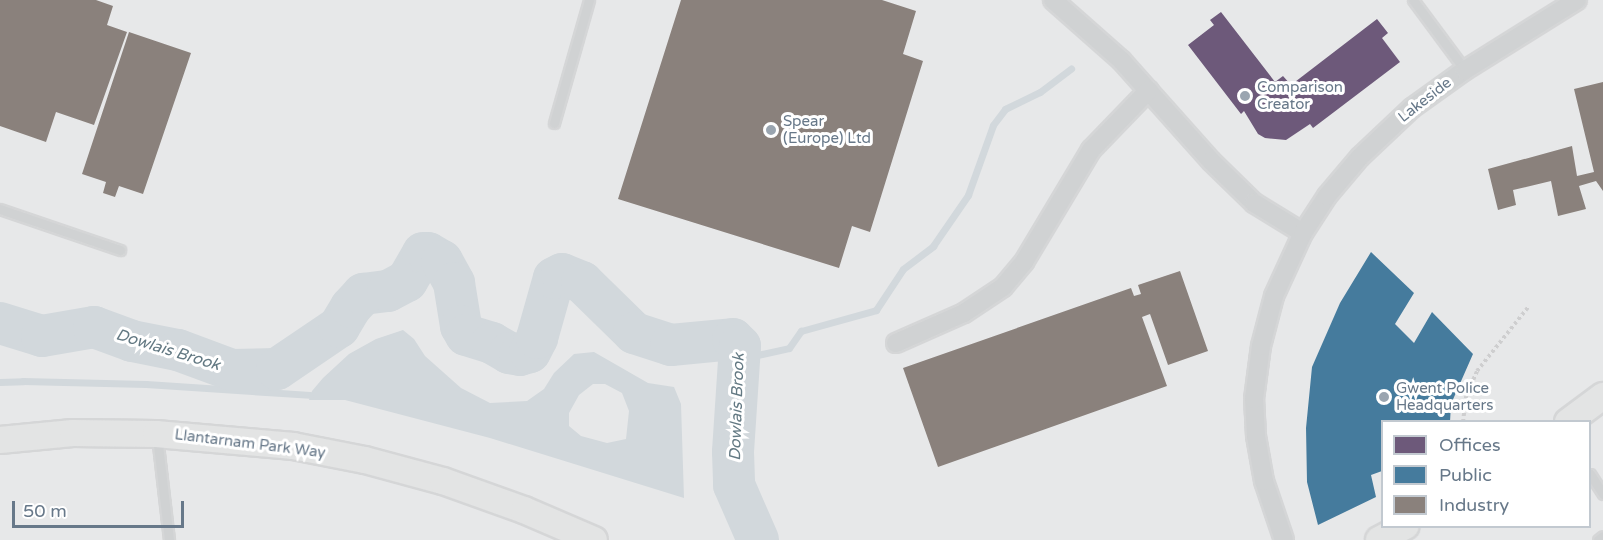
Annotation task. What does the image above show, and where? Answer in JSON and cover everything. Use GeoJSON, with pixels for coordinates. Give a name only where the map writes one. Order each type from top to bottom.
{"type":"FeatureCollection","features":[{"type":"Feature","properties":{"kind":"street"},"geometry":{"type":"LineString","coordinates":[[1053,0],[1101,41],[1149,90],[1211,161],[1254,202],[1303,233]]}},
{"type":"Feature","properties":{"kind":"street","name":"Lakeside"},"geometry":{"type":"LineString","coordinates":[[1284,540],[1264,480],[1256,436],[1254,399],[1261,346],[1274,296],[1303,233],[1327,196],[1360,157],[1412,108],[1465,70],[1577,0]]}},
{"type":"Feature","properties":{"kind":"street"},"geometry":{"type":"LineString","coordinates":[[896,343],[964,313],[1003,287],[1024,262],[1091,150],[1149,90]]}},
{"type":"Feature","properties":{"kind":"street"},"geometry":{"type":"LineString","coordinates":[[1571,420],[1603,396]]}},
{"type":"Feature","properties":{"kind":"street","name":"Llantarnam Park Way"},"geometry":{"type":"LineString","coordinates":[[0,440],[73,433],[156,434],[283,445],[365,460],[443,481],[524,510],[593,540]]}},
{"type":"Feature","properties":{"kind":"street"},"geometry":{"type":"LineString","coordinates":[[1379,540],[1400,528]]}},
{"type":"Feature","properties":{"kind":"lane"},"geometry":{"type":"LineString","coordinates":[[554,123],[590,0]]}},
{"type":"Feature","properties":{"kind":"lane"},"geometry":{"type":"LineString","coordinates":[[1413,0],[1465,70]]}},
{"type":"Feature","properties":{"kind":"lane"},"geometry":{"type":"LineString","coordinates":[[0,209],[120,250]]}},
{"type":"Feature","properties":{"kind":"lane"},"geometry":{"type":"LineString","coordinates":[[156,434],[169,540]]}},
{"type":"Feature","properties":{"kind":"lane"},"geometry":{"type":"LineString","coordinates":[[1591,476],[1603,494]]}},
{"type":"Feature","properties":{"kind":"lane"},"geometry":{"type":"LineString","coordinates":[[1598,540],[1603,537]]}},
{"type":"Feature","properties":{"kind":"path"},"geometry":{"type":"LineString","coordinates":[[1463,420],[1466,396],[1477,371],[1528,306]]}},
{"type":"Feature","properties":{"kind":"shaded area"},"geometry":{"type":"Polygon","coordinates":[[[0,0],[1603,0],[1603,540],[0,540],[0,0]]]}},
{"type":"Feature","properties":{"kind":"shaded area"},"geometry":{"type":"Polygon","coordinates":[[[403,330],[414,339],[425,356],[461,388],[490,403],[527,401],[544,389],[554,373],[574,354],[594,352],[648,383],[674,387],[681,404],[684,498],[490,438],[345,400],[309,400],[312,391],[323,378],[349,354],[376,339],[403,330]],[[593,384],[579,395],[569,413],[569,426],[581,436],[607,443],[626,439],[629,411],[622,393],[605,384],[593,384]]]}},
{"type":"Feature","properties":{"kind":"building: Offices"},"geometry":{"type":"Polygon","coordinates":[[[1221,12],[1275,82],[1283,76],[1291,85],[1377,19],[1388,33],[1382,38],[1400,62],[1313,128],[1310,124],[1286,140],[1265,138],[1258,134],[1244,111],[1241,114],[1188,45],[1214,25],[1210,20],[1221,12]]]}},
{"type":"Feature","properties":{"kind":"building: Public"},"geometry":{"type":"Polygon","coordinates":[[[1371,252],[1414,293],[1395,324],[1414,343],[1432,312],[1473,354],[1451,404],[1450,420],[1381,420],[1381,471],[1371,475],[1376,497],[1318,525],[1307,482],[1306,428],[1312,367],[1340,303],[1371,252]]]}},
{"type":"Feature","properties":{"kind":"building: Industry"},"geometry":{"type":"Polygon","coordinates":[[[0,0],[96,0],[113,6],[107,25],[127,32],[94,125],[56,112],[46,142],[0,126],[0,0]]]}},
{"type":"Feature","properties":{"kind":"building: Industry","name":"Spear (Europe) Ltd"},"geometry":{"type":"Polygon","coordinates":[[[681,0],[882,0],[916,11],[903,54],[923,61],[870,232],[852,226],[839,268],[618,199],[681,0]]]}},
{"type":"Feature","properties":{"kind":"building: Industry"},"geometry":{"type":"Polygon","coordinates":[[[129,32],[191,53],[143,194],[119,186],[115,197],[103,193],[106,182],[82,174],[129,32]]]}},
{"type":"Feature","properties":{"kind":"building: Industry"},"geometry":{"type":"Polygon","coordinates":[[[1603,82],[1603,191],[1596,181],[1579,186],[1586,209],[1558,216],[1551,181],[1513,190],[1516,205],[1498,210],[1488,169],[1572,146],[1577,176],[1594,172],[1574,89],[1603,82]]]}},
{"type":"Feature","properties":{"kind":"building: Industry"},"geometry":{"type":"Polygon","coordinates":[[[1180,271],[1208,351],[1168,365],[1150,314],[1142,317],[1167,386],[938,467],[903,368],[1131,288],[1134,296],[1141,294],[1138,285],[1180,271]]]}},
{"type":"Feature","properties":{"kind":"waterway"},"geometry":{"type":"LineString","coordinates":[[739,359],[789,348],[801,331],[876,310],[903,269],[933,246],[968,195],[993,125],[1005,109],[1040,92],[1071,69]]}},
{"type":"Feature","properties":{"kind":"waterway","name":"Dowlais Brook"},"geometry":{"type":"LineString","coordinates":[[0,323],[42,336],[94,327],[132,341],[178,350],[232,370],[277,369],[339,327],[351,307],[363,294],[388,291],[407,281],[423,253],[428,253],[442,261],[454,283],[461,326],[466,335],[492,343],[509,353],[520,355],[530,352],[537,338],[554,278],[562,274],[582,282],[634,333],[671,345],[733,339],[740,346],[733,452],[734,485],[758,540]]}},
{"type":"Feature","properties":{"kind":"waterway"},"geometry":{"type":"LineString","coordinates":[[0,382],[146,384],[310,395]]}},
{"type":"Feature","properties":{"kind":"place","name":"Comparison Creator"},"geometry":{"type":"Point","coordinates":[1245,96]}},
{"type":"Feature","properties":{"kind":"place","name":"Spear (Europe) Ltd"},"geometry":{"type":"Point","coordinates":[771,130]}},
{"type":"Feature","properties":{"kind":"place","name":"Gwent Police Headquarters"},"geometry":{"type":"Point","coordinates":[1384,397]}}]}
